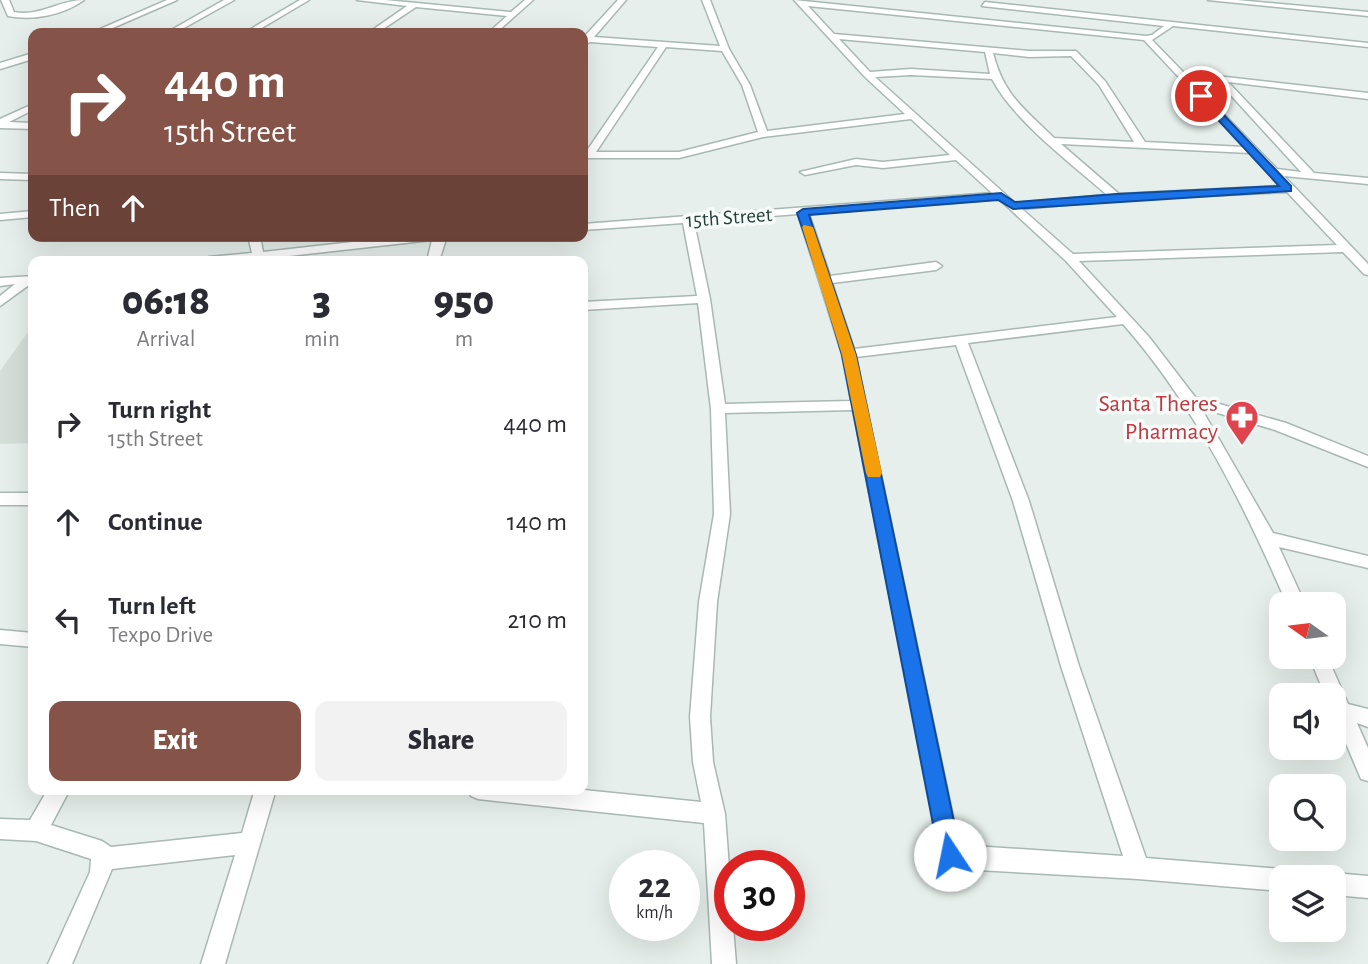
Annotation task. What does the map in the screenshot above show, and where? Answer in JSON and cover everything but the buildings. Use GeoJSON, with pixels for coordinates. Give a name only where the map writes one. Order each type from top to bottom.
{"type":"FeatureCollection","features":[{"type":"Feature","properties":{"kind":"street"},"geometry":{"type":"LineString","coordinates":[[5,0],[11,13],[26,16],[42,14],[80,0]]}},
{"type":"Feature","properties":{"kind":"street"},"geometry":{"type":"LineString","coordinates":[[107,28],[173,0]]}},
{"type":"Feature","properties":{"kind":"street"},"geometry":{"type":"LineString","coordinates":[[179,28],[230,0]]}},
{"type":"Feature","properties":{"kind":"street"},"geometry":{"type":"LineString","coordinates":[[257,28],[305,0]]}},
{"type":"Feature","properties":{"kind":"street"},"geometry":{"type":"LineString","coordinates":[[360,0],[512,14]]}},
{"type":"Feature","properties":{"kind":"street"},"geometry":{"type":"LineString","coordinates":[[497,28],[529,0]]}},
{"type":"Feature","properties":{"kind":"street"},"geometry":{"type":"LineString","coordinates":[[588,38],[622,0]]}},
{"type":"Feature","properties":{"kind":"street"},"geometry":{"type":"LineString","coordinates":[[706,0],[725,49],[743,77],[763,134]]}},
{"type":"Feature","properties":{"kind":"street"},"geometry":{"type":"LineString","coordinates":[[1212,0],[1368,13]]}},
{"type":"Feature","properties":{"kind":"street"},"geometry":{"type":"LineString","coordinates":[[800,1],[1146,38],[1156,36],[1170,25]]}},
{"type":"Feature","properties":{"kind":"street"},"geometry":{"type":"LineString","coordinates":[[800,1],[868,75],[1070,258],[1128,320],[1190,401],[1267,538],[1291,592]]}},
{"type":"Feature","properties":{"kind":"street"},"geometry":{"type":"LineString","coordinates":[[985,4],[1368,45]]}},
{"type":"Feature","properties":{"kind":"street"},"geometry":{"type":"LineString","coordinates":[[380,28],[415,5]]}},
{"type":"Feature","properties":{"kind":"street"},"geometry":{"type":"LineString","coordinates":[[1073,52],[1077,30]]}},
{"type":"Feature","properties":{"kind":"street"},"geometry":{"type":"LineString","coordinates":[[830,36],[1038,54],[1073,52]]}},
{"type":"Feature","properties":{"kind":"street"},"geometry":{"type":"LineString","coordinates":[[1146,38],[1368,271]]}},
{"type":"Feature","properties":{"kind":"street"},"geometry":{"type":"LineString","coordinates":[[588,41],[725,49]]}},
{"type":"Feature","properties":{"kind":"street"},"geometry":{"type":"LineString","coordinates":[[588,152],[663,45]]}},
{"type":"Feature","properties":{"kind":"street"},"geometry":{"type":"LineString","coordinates":[[988,49],[995,77],[1003,92],[1051,141],[1116,197]]}},
{"type":"Feature","properties":{"kind":"street"},"geometry":{"type":"LineString","coordinates":[[1073,52],[1102,83],[1142,146]]}},
{"type":"Feature","properties":{"kind":"street"},"geometry":{"type":"LineString","coordinates":[[0,66],[28,58]]}},
{"type":"Feature","properties":{"kind":"street"},"geometry":{"type":"LineString","coordinates":[[868,75],[911,72],[995,77]]}},
{"type":"Feature","properties":{"kind":"street"},"geometry":{"type":"LineString","coordinates":[[1312,177],[1220,78],[1368,96]]}},
{"type":"Feature","properties":{"kind":"street"},"geometry":{"type":"LineString","coordinates":[[0,124],[28,110]]}},
{"type":"Feature","properties":{"kind":"street"},"geometry":{"type":"LineString","coordinates":[[588,155],[679,155],[763,134],[911,116]]}},
{"type":"Feature","properties":{"kind":"street"},"geometry":{"type":"LineString","coordinates":[[0,124],[28,126]]}},
{"type":"Feature","properties":{"kind":"street"},"geometry":{"type":"LineString","coordinates":[[1051,141],[1253,150]]}},
{"type":"Feature","properties":{"kind":"street"},"geometry":{"type":"LineString","coordinates":[[805,172],[856,162],[883,165],[956,157]]}},
{"type":"Feature","properties":{"kind":"street"},"geometry":{"type":"LineString","coordinates":[[1271,172],[1367,181]]}},
{"type":"Feature","properties":{"kind":"street"},"geometry":{"type":"LineString","coordinates":[[0,176],[28,177]]}},
{"type":"Feature","properties":{"kind":"street"},"geometry":{"type":"LineString","coordinates":[[1013,206],[1116,197],[1287,189]]}},
{"type":"Feature","properties":{"kind":"street","name":"15th Street"},"geometry":{"type":"LineString","coordinates":[[588,226],[803,213],[1001,196]]}},
{"type":"Feature","properties":{"kind":"street"},"geometry":{"type":"LineString","coordinates":[[803,213],[827,280],[849,355],[950,855],[1269,879]]}},
{"type":"Feature","properties":{"kind":"street"},"geometry":{"type":"LineString","coordinates":[[0,217],[28,214]]}},
{"type":"Feature","properties":{"kind":"street"},"geometry":{"type":"LineString","coordinates":[[688,220],[704,299],[718,409],[722,514],[708,602],[699,717],[703,762],[714,814],[724,964]]}},
{"type":"Feature","properties":{"kind":"street"},"geometry":{"type":"LineString","coordinates":[[255,242],[258,255]]}},
{"type":"Feature","properties":{"kind":"street"},"geometry":{"type":"LineString","coordinates":[[297,256],[397,242]]}},
{"type":"Feature","properties":{"kind":"street"},"geometry":{"type":"LineString","coordinates":[[1070,258],[1346,248]]}},
{"type":"Feature","properties":{"kind":"street"},"geometry":{"type":"LineString","coordinates":[[250,256],[274,256]]}},
{"type":"Feature","properties":{"kind":"street"},"geometry":{"type":"LineString","coordinates":[[827,280],[936,266]]}},
{"type":"Feature","properties":{"kind":"street"},"geometry":{"type":"LineString","coordinates":[[0,282],[28,279]]}},
{"type":"Feature","properties":{"kind":"street"},"geometry":{"type":"LineString","coordinates":[[0,302],[28,281]]}},
{"type":"Feature","properties":{"kind":"street"},"geometry":{"type":"LineString","coordinates":[[588,306],[704,299]]}},
{"type":"Feature","properties":{"kind":"street"},"geometry":{"type":"LineString","coordinates":[[849,355],[1128,320]]}},
{"type":"Feature","properties":{"kind":"street"},"geometry":{"type":"LineString","coordinates":[[960,339],[1021,500],[1070,666],[1138,868]]}},
{"type":"Feature","properties":{"kind":"street"},"geometry":{"type":"LineString","coordinates":[[1190,401],[1269,421],[1368,462]]}},
{"type":"Feature","properties":{"kind":"street"},"geometry":{"type":"LineString","coordinates":[[718,409],[859,405]]}},
{"type":"Feature","properties":{"kind":"street"},"geometry":{"type":"LineString","coordinates":[[0,499],[28,499]]}},
{"type":"Feature","properties":{"kind":"street"},"geometry":{"type":"LineString","coordinates":[[1267,538],[1368,562]]}},
{"type":"Feature","properties":{"kind":"street"},"geometry":{"type":"LineString","coordinates":[[0,637],[28,640]]}},
{"type":"Feature","properties":{"kind":"street"},"geometry":{"type":"LineString","coordinates":[[1346,711],[1368,718]]}},
{"type":"Feature","properties":{"kind":"street"},"geometry":{"type":"LineString","coordinates":[[1346,721],[1368,772]]}},
{"type":"Feature","properties":{"kind":"street"},"geometry":{"type":"LineString","coordinates":[[36,831],[57,795]]}},
{"type":"Feature","properties":{"kind":"street"},"geometry":{"type":"LineString","coordinates":[[213,964],[263,795]]}},
{"type":"Feature","properties":{"kind":"street"},"geometry":{"type":"LineString","coordinates":[[536,795],[714,814]]}},
{"type":"Feature","properties":{"kind":"street"},"geometry":{"type":"LineString","coordinates":[[0,829],[36,831],[102,852],[102,873],[60,964]]}},
{"type":"Feature","properties":{"kind":"street"},"geometry":{"type":"LineString","coordinates":[[103,859],[250,843]]}},
{"type":"Feature","properties":{"kind":"street"},"geometry":{"type":"LineString","coordinates":[[1346,885],[1368,887]]}},
{"type":"Feature","properties":{"kind":"shaded area"},"geometry":{"type":"Polygon","coordinates":[[[28,332],[28,443],[0,444],[0,371],[28,332]]]}},
{"type":"Feature","properties":{"kind":"slow traffic"},"geometry":{"type":"LineString","coordinates":[[808,227],[849,355],[874,473]]}},
{"type":"Feature","properties":{"kind":"place","name":"Santa Theres Pharmacy"},"geometry":{"type":"Point","coordinates":[1242,447]}},
{"type":"Feature","properties":{"kind":"route"},"geometry":{"type":"LineString","coordinates":[[950,855],[849,355],[827,280],[803,213],[1001,196],[1013,206],[1116,197],[1287,189],[1201,96]]}}]}
